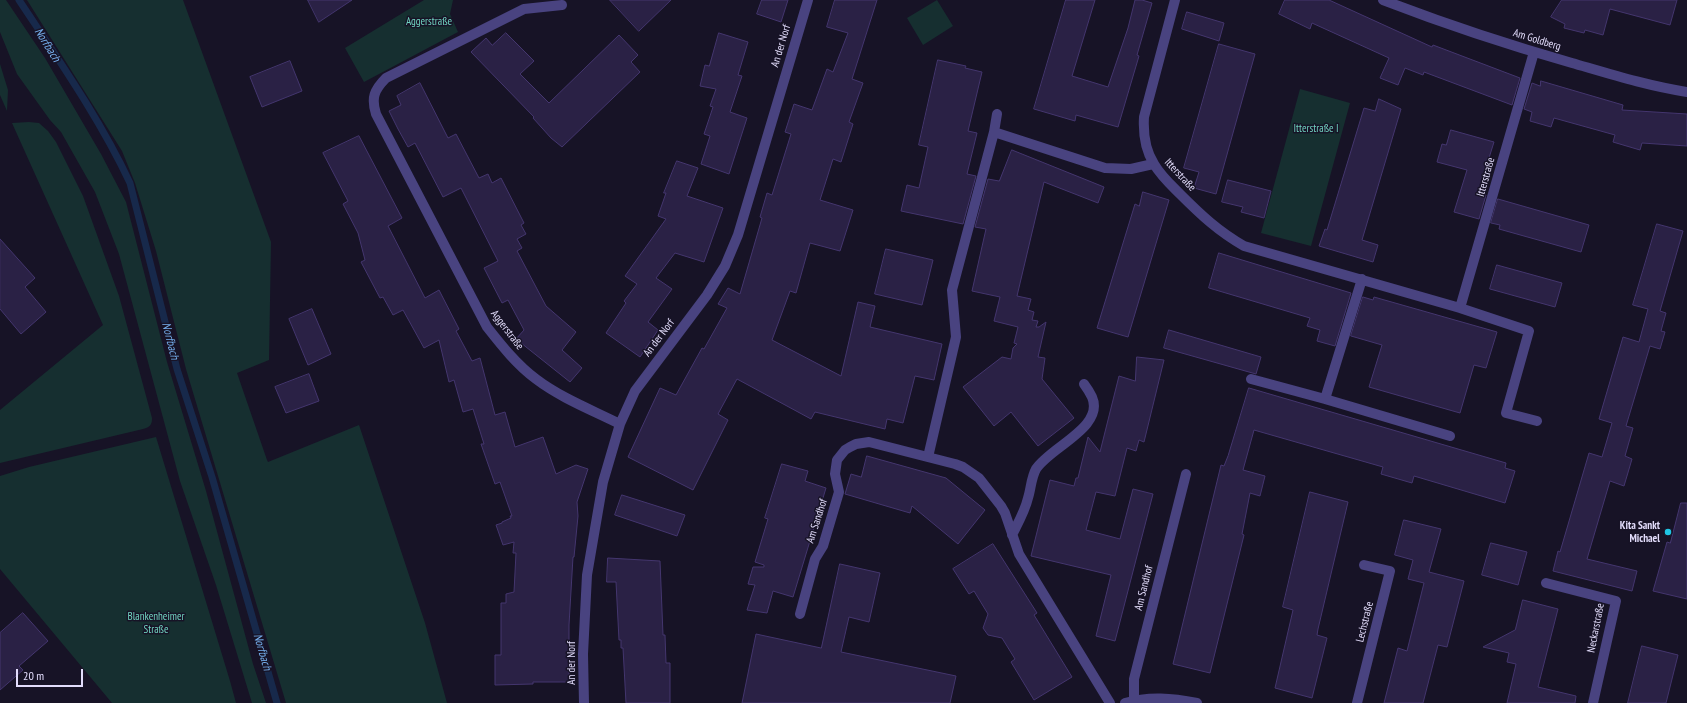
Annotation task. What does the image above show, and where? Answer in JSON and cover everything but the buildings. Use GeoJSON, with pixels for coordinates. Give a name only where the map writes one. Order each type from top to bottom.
{"type":"FeatureCollection","features":[{"type":"Feature","properties":{"kind":"street","name":"An der Norf"},"geometry":{"type":"LineString","coordinates":[[584,703],[582,654],[587,575],[603,482],[620,424],[635,391],[707,294],[725,266],[738,236],[808,0]]}},
{"type":"Feature","properties":{"kind":"street","name":"Itterstraße"},"geometry":{"type":"LineString","coordinates":[[1175,0],[1144,117],[1143,132],[1146,146],[1153,164],[1163,177],[1209,223],[1224,235],[1244,246],[1460,308],[1529,331],[1506,413],[1537,421]]}},
{"type":"Feature","properties":{"kind":"street","name":"Am Goldberg"},"geometry":{"type":"LineString","coordinates":[[1383,0],[1417,13],[1534,52],[1624,78],[1687,92]]}},
{"type":"Feature","properties":{"kind":"street","name":"Aggerstraße"},"geometry":{"type":"LineString","coordinates":[[562,5],[524,9],[386,78],[378,85],[374,95],[373,105],[376,114],[488,327],[501,346],[536,379],[555,392],[620,424]]}},
{"type":"Feature","properties":{"kind":"street","name":"Itterstraße"},"geometry":{"type":"LineString","coordinates":[[1460,308],[1534,52]]}},
{"type":"Feature","properties":{"kind":"street"},"geometry":{"type":"LineString","coordinates":[[928,457],[956,337],[952,290],[994,132],[997,114]]}},
{"type":"Feature","properties":{"kind":"street","name":"Itterstraße"},"geometry":{"type":"LineString","coordinates":[[994,132],[1105,168],[1131,169],[1153,164]]}},
{"type":"Feature","properties":{"kind":"street"},"geometry":{"type":"LineString","coordinates":[[1325,399],[1362,279]]}},
{"type":"Feature","properties":{"kind":"street"},"geometry":{"type":"LineString","coordinates":[[1251,379],[1450,436]]}},
{"type":"Feature","properties":{"kind":"street"},"geometry":{"type":"LineString","coordinates":[[1012,535],[1026,505],[1033,476],[1038,466],[1048,455],[1081,430],[1093,414],[1094,402],[1084,384]]}},
{"type":"Feature","properties":{"kind":"street","name":"Am Sandhof"},"geometry":{"type":"LineString","coordinates":[[800,614],[815,559],[824,546],[839,492],[835,467],[840,455],[845,450],[856,444],[869,442],[963,467],[979,478],[1006,513],[1012,535],[1025,565],[1110,703]]}},
{"type":"Feature","properties":{"kind":"street","name":"Am Sandhof"},"geometry":{"type":"LineString","coordinates":[[1130,702],[1134,679],[1186,474]]}},
{"type":"Feature","properties":{"kind":"street","name":"Lechstraße"},"geometry":{"type":"LineString","coordinates":[[1357,703],[1390,571],[1364,565]]}},
{"type":"Feature","properties":{"kind":"street","name":"Neckarstraße"},"geometry":{"type":"LineString","coordinates":[[1546,583],[1616,602],[1593,703]]}},
{"type":"Feature","properties":{"kind":"street"},"geometry":{"type":"LineString","coordinates":[[1130,702],[1146,698],[1162,698],[1197,703]]}},
{"type":"Feature","properties":{"kind":"green space"},"geometry":{"type":"Polygon","coordinates":[[[0,0],[6,0],[45,58],[101,154],[126,202],[167,362],[206,491],[253,664],[266,703],[252,703],[216,585],[180,481],[119,254],[95,192],[61,132],[50,120],[17,74],[0,32],[0,0]]]}},
{"type":"Feature","properties":{"kind":"green space"},"geometry":{"type":"Polygon","coordinates":[[[27,0],[183,0],[271,242],[269,360],[237,373],[267,460],[268,462],[359,425],[425,623],[447,703],[286,703],[186,369],[156,251],[135,183],[122,151],[27,0]]]}},
{"type":"Feature","properties":{"kind":"green space","name":"Aggerstraße"},"geometry":{"type":"Polygon","coordinates":[[[424,0],[453,0],[450,14],[458,32],[364,82],[345,48],[424,0]]]}},
{"type":"Feature","properties":{"kind":"green space"},"geometry":{"type":"Polygon","coordinates":[[[937,0],[953,26],[923,45],[907,18],[937,0]]]}},
{"type":"Feature","properties":{"kind":"green space"},"geometry":{"type":"Polygon","coordinates":[[[0,64],[8,90],[7,111],[0,95],[0,64]]]}},
{"type":"Feature","properties":{"kind":"green space","name":"Itterstraße I"},"geometry":{"type":"Polygon","coordinates":[[[1300,89],[1350,103],[1311,246],[1261,233],[1300,89]]]}},
{"type":"Feature","properties":{"kind":"green space"},"geometry":{"type":"Polygon","coordinates":[[[12,123],[39,123],[48,131],[56,142],[83,196],[119,296],[152,420],[150,425],[143,429],[0,463],[0,410],[103,325],[12,123]]]}},
{"type":"Feature","properties":{"kind":"green space","name":"Blankenheimer Straße"},"geometry":{"type":"Polygon","coordinates":[[[156,437],[236,703],[112,703],[0,569],[0,476],[29,467],[156,437]]]}},
{"type":"Feature","properties":{"kind":"waterway","name":"Norfbach"},"geometry":{"type":"LineString","coordinates":[[19,0],[92,113],[130,183],[177,369],[212,477],[277,703]]}},
{"type":"Feature","properties":{"kind":"place","name":"Kita Sankt Michael"},"geometry":{"type":"Point","coordinates":[1668,532]}}]}
